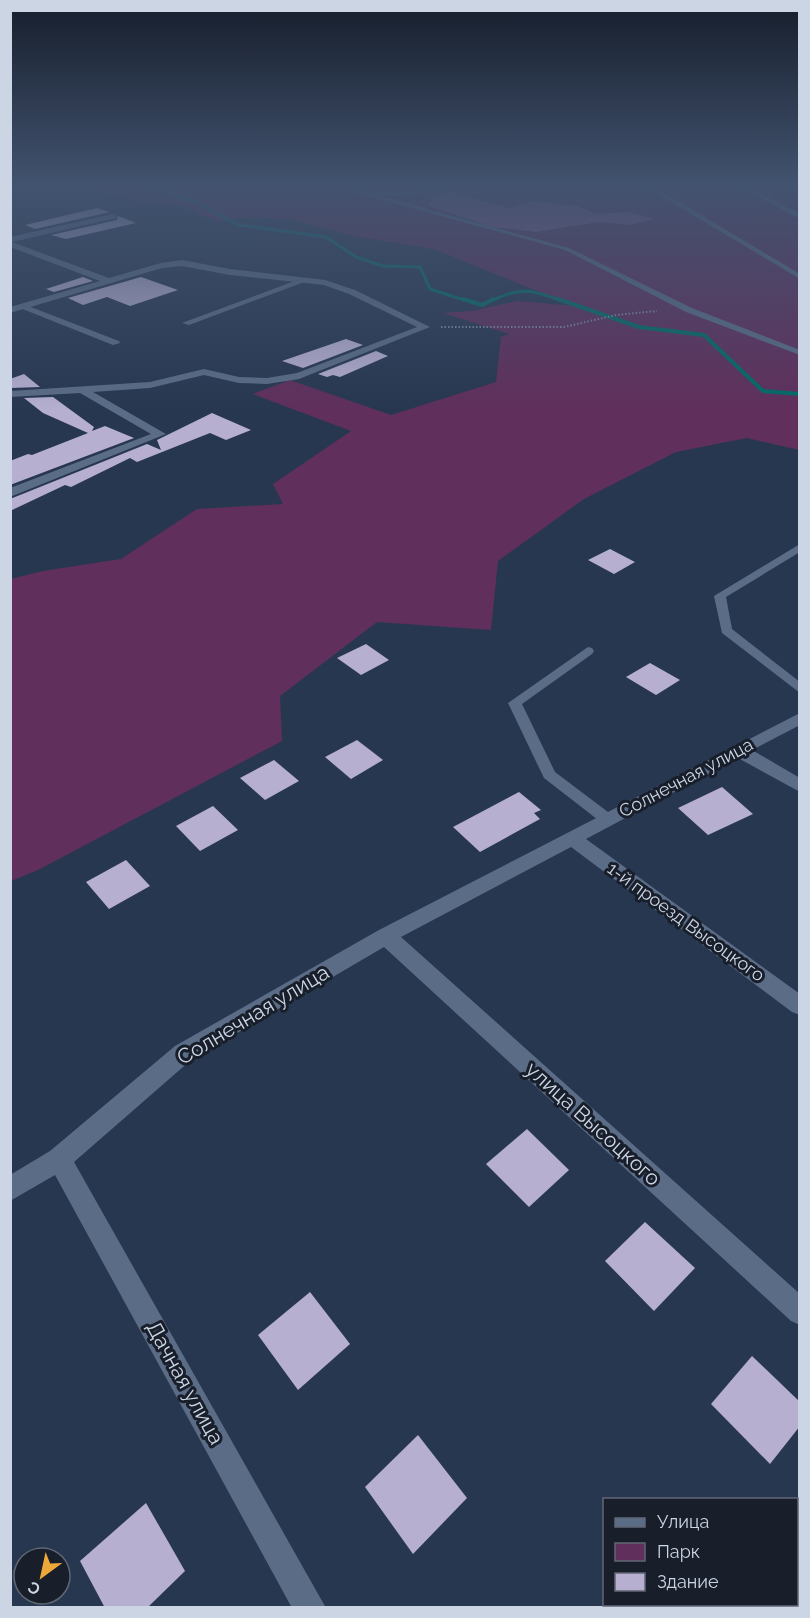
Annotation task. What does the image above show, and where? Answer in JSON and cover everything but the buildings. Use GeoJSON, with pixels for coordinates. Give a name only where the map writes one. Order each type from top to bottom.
{"type":"FeatureCollection","features":[{"type":"Feature","properties":{"kind":"street"},"geometry":{"type":"LineString","coordinates":[[54,260],[108,281]]}},
{"type":"Feature","properties":{"kind":"street"},"geometry":{"type":"LineString","coordinates":[[10,310],[161,266],[182,263],[325,283],[352,291],[425,327]]}},
{"type":"Feature","properties":{"kind":"street"},"geometry":{"type":"LineString","coordinates":[[10,394],[150,385],[204,372],[239,380],[267,381],[299,376],[425,327]]}},
{"type":"Feature","properties":{"kind":"street"},"geometry":{"type":"LineString","coordinates":[[10,493],[160,434],[82,389]]}},
{"type":"Feature","properties":{"kind":"street","name":"Солнечная улица"},"geometry":{"type":"LineString","coordinates":[[10,1188],[59,1159],[183,1053],[387,936],[800,718]]}},
{"type":"Feature","properties":{"kind":"street"},"geometry":{"type":"LineString","coordinates":[[738,750],[800,786]]}},
{"type":"Feature","properties":{"kind":"street","name":"1-й проезд Высоцкого"},"geometry":{"type":"LineString","coordinates":[[572,838],[800,1006]]}},
{"type":"Feature","properties":{"kind":"street","name":"улица Высоцкого"},"geometry":{"type":"LineString","coordinates":[[387,936],[800,1312]]}},
{"type":"Feature","properties":{"kind":"street","name":"Дачная улица"},"geometry":{"type":"LineString","coordinates":[[59,1159],[310,1608]]}},
{"type":"Feature","properties":{"kind":"lane"},"geometry":{"type":"LineString","coordinates":[[588,260],[689,310],[800,353]]}},
{"type":"Feature","properties":{"kind":"lane"},"geometry":{"type":"LineString","coordinates":[[771,260],[800,277]]}},
{"type":"Feature","properties":{"kind":"lane"},"geometry":{"type":"LineString","coordinates":[[186,323],[303,281]]}},
{"type":"Feature","properties":{"kind":"lane"},"geometry":{"type":"LineString","coordinates":[[23,306],[116,343]]}},
{"type":"Feature","properties":{"kind":"lane"},"geometry":{"type":"LineString","coordinates":[[800,547],[720,596],[726,630],[800,689]]}},
{"type":"Feature","properties":{"kind":"lane"},"geometry":{"type":"LineString","coordinates":[[588,651],[515,703],[549,775],[607,819]]}},
{"type":"Feature","properties":{"kind":"path"},"geometry":{"type":"LineString","coordinates":[[425,327],[564,327],[614,316],[689,310]]}},
{"type":"Feature","properties":{"kind":"green space"},"geometry":{"type":"Polygon","coordinates":[[[460,260],[799,260],[799,450],[747,438],[676,452],[584,499],[498,561],[491,630],[377,622],[280,696],[282,741],[38,870],[11,881],[11,579],[43,571],[121,559],[197,509],[283,504],[273,484],[351,431],[253,394],[290,380],[391,415],[496,382],[501,337],[509,334],[443,313],[472,311],[517,301],[574,306],[460,260]]]}},
{"type":"Feature","properties":{"kind":"waterway"},"geometry":{"type":"LineString","coordinates":[[364,260],[383,266],[420,267],[430,289],[467,301]]}},
{"type":"Feature","properties":{"kind":"waterway"},"geometry":{"type":"LineString","coordinates":[[491,301],[511,293],[527,291],[562,301]]}},
{"type":"Feature","properties":{"kind":"waterway"},"geometry":{"type":"LineString","coordinates":[[463,299],[482,305],[494,299]]}},
{"type":"Feature","properties":{"kind":"waterway"},"geometry":{"type":"LineString","coordinates":[[558,299],[639,327],[704,335],[763,391],[800,394]]}}]}
